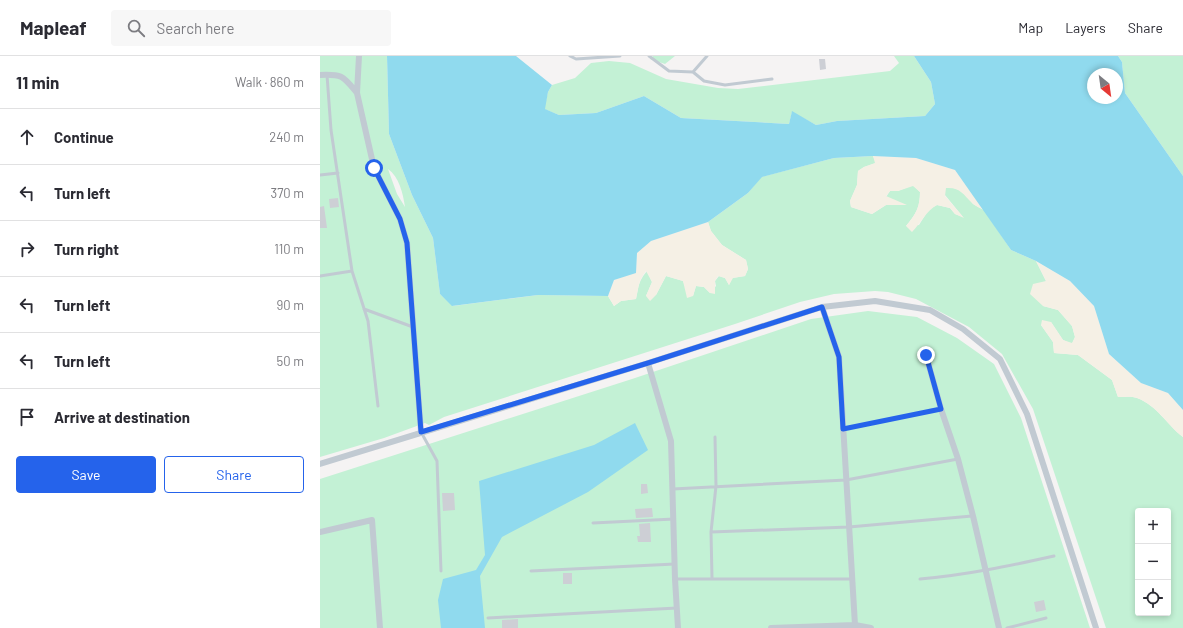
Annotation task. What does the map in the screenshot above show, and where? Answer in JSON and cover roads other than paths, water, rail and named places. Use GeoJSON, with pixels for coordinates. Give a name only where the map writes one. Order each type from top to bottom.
{"type":"FeatureCollection","features":[{"type":"Feature","properties":{"kind":"street"},"geometry":{"type":"LineString","coordinates":[[359,56],[358,93],[374,168],[400,219],[407,243],[421,432]]}},
{"type":"Feature","properties":{"kind":"street"},"geometry":{"type":"LineString","coordinates":[[323,75],[344,78],[358,93]]}},
{"type":"Feature","properties":{"kind":"street"},"geometry":{"type":"LineString","coordinates":[[320,464],[648,363],[822,307],[875,301],[930,310],[963,329],[1000,359],[1027,414],[1096,628]]}},
{"type":"Feature","properties":{"kind":"street"},"geometry":{"type":"LineString","coordinates":[[822,307],[839,357],[855,625]]}},
{"type":"Feature","properties":{"kind":"street"},"geometry":{"type":"LineString","coordinates":[[926,355],[941,409],[958,459],[999,628]]}},
{"type":"Feature","properties":{"kind":"street"},"geometry":{"type":"LineString","coordinates":[[648,363],[672,441],[675,579],[678,628]]}},
{"type":"Feature","properties":{"kind":"street"},"geometry":{"type":"LineString","coordinates":[[320,532],[372,520],[380,628]]}},
{"type":"Feature","properties":{"kind":"street"},"geometry":{"type":"LineString","coordinates":[[772,628],[855,625],[871,628]]}},
{"type":"Feature","properties":{"kind":"lane"},"geometry":{"type":"LineString","coordinates":[[570,56],[576,59],[620,56]]}},
{"type":"Feature","properties":{"kind":"lane"},"geometry":{"type":"LineString","coordinates":[[649,56],[669,71],[693,72],[704,81],[725,85],[772,79]]}},
{"type":"Feature","properties":{"kind":"lane"},"geometry":{"type":"LineString","coordinates":[[693,72],[707,56]]}},
{"type":"Feature","properties":{"kind":"lane"},"geometry":{"type":"LineString","coordinates":[[323,75],[352,272],[368,321],[378,406]]}},
{"type":"Feature","properties":{"kind":"lane"},"geometry":{"type":"LineString","coordinates":[[320,175],[338,172]]}},
{"type":"Feature","properties":{"kind":"lane"},"geometry":{"type":"LineString","coordinates":[[320,276],[352,272]]}},
{"type":"Feature","properties":{"kind":"lane"},"geometry":{"type":"LineString","coordinates":[[364,309],[413,327]]}},
{"type":"Feature","properties":{"kind":"lane"},"geometry":{"type":"LineString","coordinates":[[843,429],[941,409]]}},
{"type":"Feature","properties":{"kind":"lane"},"geometry":{"type":"LineString","coordinates":[[421,432],[437,461],[441,572]]}},
{"type":"Feature","properties":{"kind":"lane"},"geometry":{"type":"LineString","coordinates":[[712,578],[711,532],[716,486],[715,437]]}},
{"type":"Feature","properties":{"kind":"lane"},"geometry":{"type":"LineString","coordinates":[[673,489],[846,480],[958,459]]}},
{"type":"Feature","properties":{"kind":"lane"},"geometry":{"type":"LineString","coordinates":[[711,532],[849,527],[973,516]]}},
{"type":"Feature","properties":{"kind":"lane"},"geometry":{"type":"LineString","coordinates":[[593,524],[674,519]]}},
{"type":"Feature","properties":{"kind":"lane"},"geometry":{"type":"LineString","coordinates":[[920,579],[985,571],[1054,556]]}},
{"type":"Feature","properties":{"kind":"lane"},"geometry":{"type":"LineString","coordinates":[[531,571],[675,564]]}},
{"type":"Feature","properties":{"kind":"lane"},"geometry":{"type":"LineString","coordinates":[[675,579],[852,578]]}},
{"type":"Feature","properties":{"kind":"lane"},"geometry":{"type":"LineString","coordinates":[[488,618],[677,608]]}},
{"type":"Feature","properties":{"kind":"lane"},"geometry":{"type":"LineString","coordinates":[[1007,628],[1046,618]]}},
{"type":"Feature","properties":{"kind":"water"},"geometry":{"type":"Polygon","coordinates":[[[387,56],[516,56],[552,85],[548,92],[545,109],[559,115],[596,113],[644,96],[681,118],[789,124],[792,111],[816,125],[837,121],[925,116],[935,104],[931,82],[914,56],[1118,56],[1122,62],[1123,68],[1087,68],[1087,104],[1123,104],[1123,72],[1125,93],[1183,176],[1183,410],[1168,393],[1141,383],[1109,354],[1094,306],[1070,281],[1036,261],[1011,250],[955,170],[916,158],[873,156],[834,158],[762,177],[748,193],[708,222],[651,241],[637,253],[636,273],[614,280],[608,296],[538,295],[452,306],[440,294],[433,238],[412,195],[389,134],[387,56]]]}},
{"type":"Feature","properties":{"kind":"water"},"geometry":{"type":"Polygon","coordinates":[[[635,423],[648,450],[588,492],[502,537],[480,576],[485,628],[441,628],[438,600],[443,579],[476,570],[485,555],[479,481],[594,445],[635,423]]]}}]}
